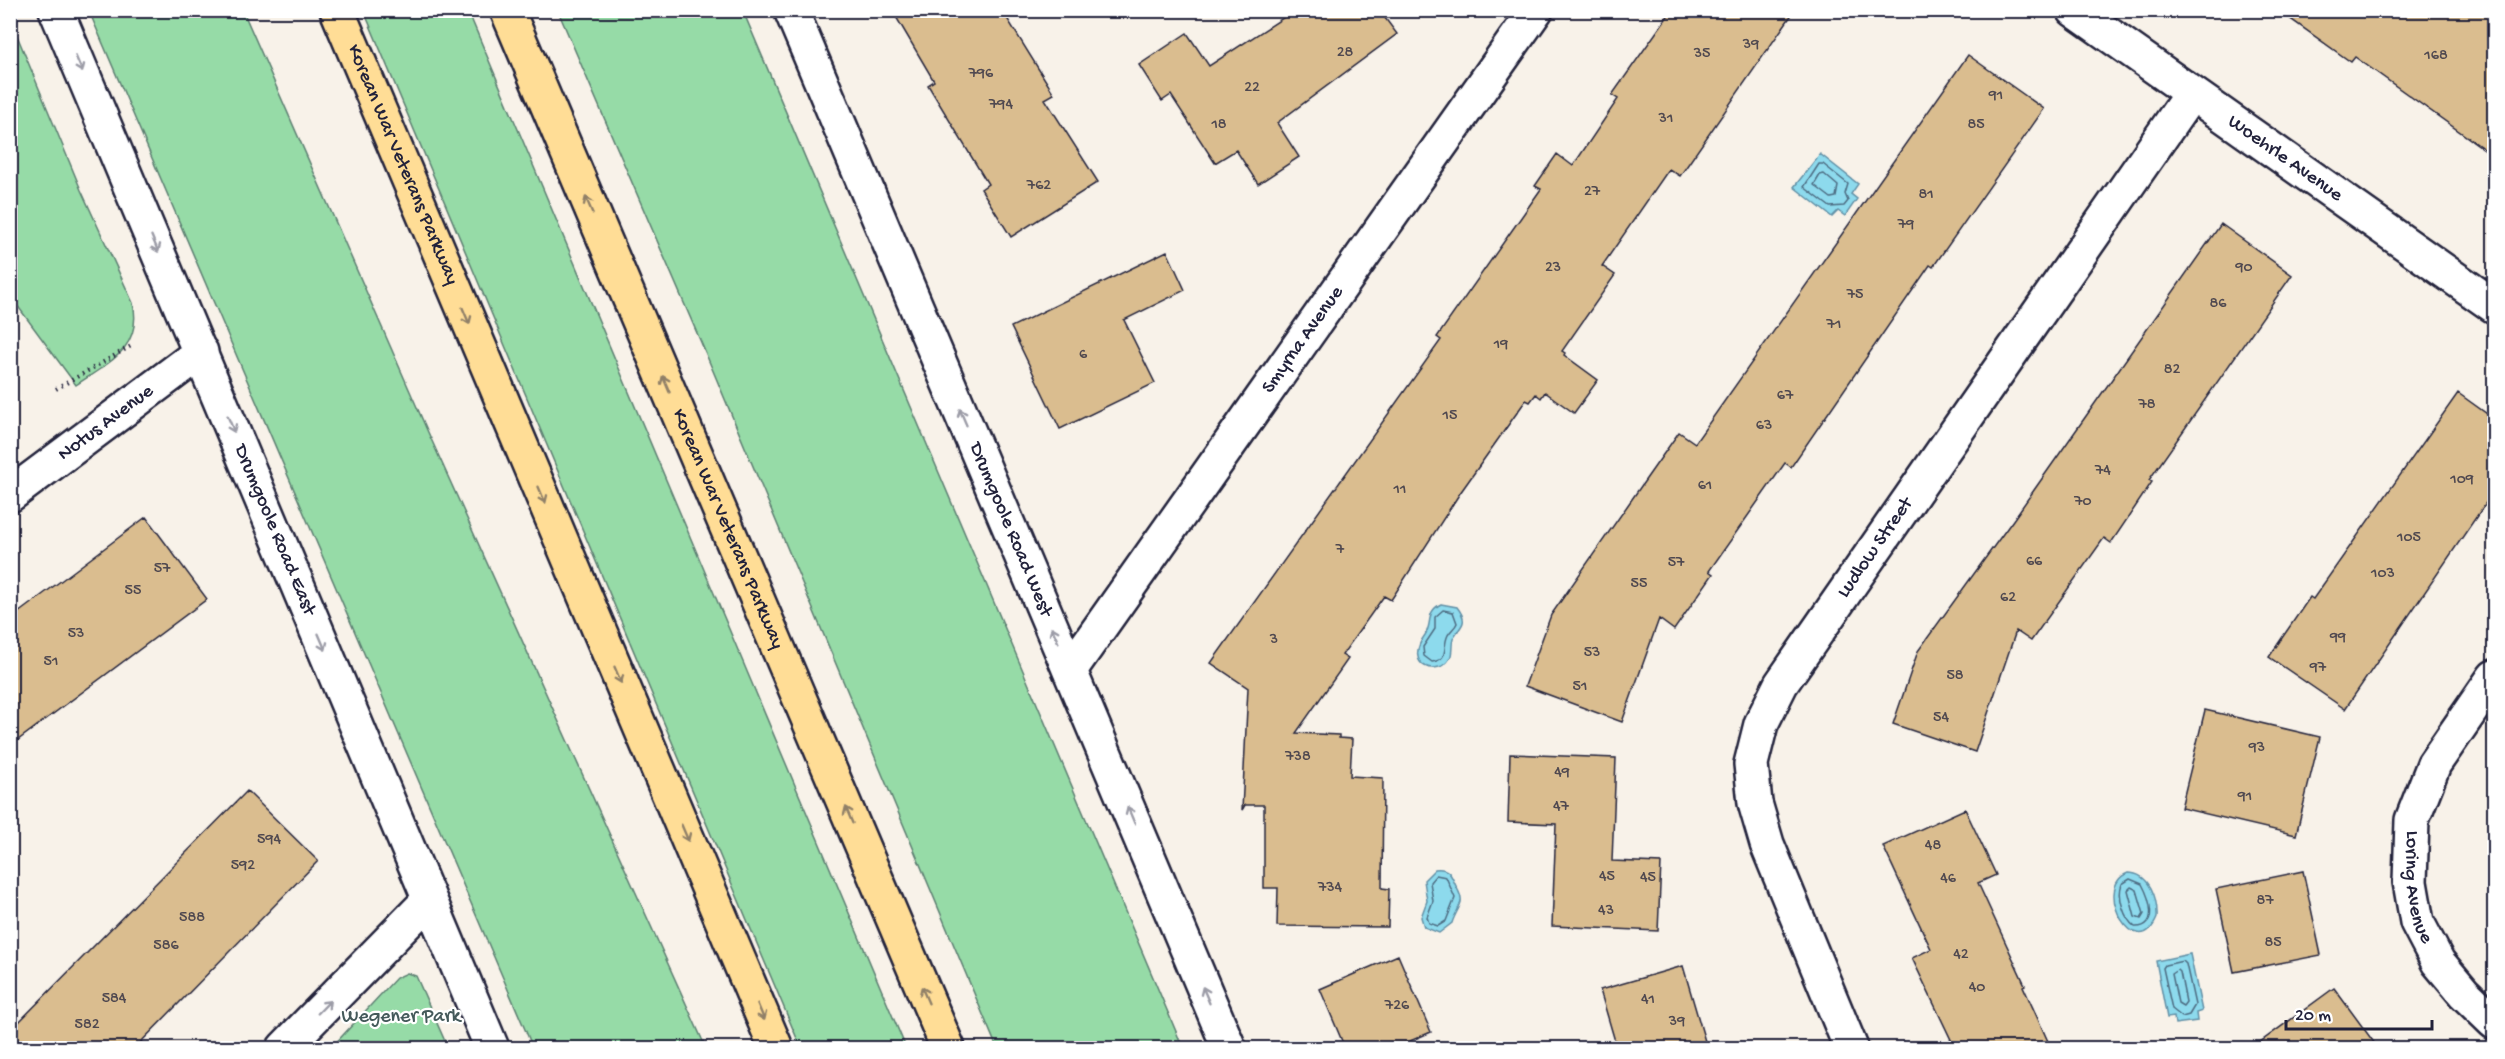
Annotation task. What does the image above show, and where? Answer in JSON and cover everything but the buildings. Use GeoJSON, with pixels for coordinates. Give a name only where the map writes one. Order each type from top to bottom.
{"type":"FeatureCollection","features":[{"type":"Feature","properties":{"kind":"highway","name":"Korean War Veterans Parkway"},"geometry":{"type":"LineString","coordinates":[[337,10],[776,1048]]}},
{"type":"Feature","properties":{"kind":"highway","name":"Korean War Veterans Parkway"},"geometry":{"type":"LineString","coordinates":[[507,10],[948,1048]]}},
{"type":"Feature","properties":{"kind":"street","name":"Drumgoole Road East"},"geometry":{"type":"LineString","coordinates":[[57,10],[492,1048]]}},
{"type":"Feature","properties":{"kind":"street","name":"Drumgoole Road West"},"geometry":{"type":"LineString","coordinates":[[791,10],[1229,1048]]}},
{"type":"Feature","properties":{"kind":"street","name":"Smyrna Avenue"},"geometry":{"type":"LineString","coordinates":[[1070,670],[1536,10]]}},
{"type":"Feature","properties":{"kind":"street","name":"Woehrle Avenue"},"geometry":{"type":"LineString","coordinates":[[2074,10],[2494,306]]}},
{"type":"Feature","properties":{"kind":"street","name":"Ludlow Street"},"geometry":{"type":"LineString","coordinates":[[1851,1048],[1767,844],[1755,803],[1751,764],[1761,724],[1781,684],[2191,94]]}},
{"type":"Feature","properties":{"kind":"street","name":"Notus Avenue"},"geometry":{"type":"LineString","coordinates":[[10,495],[201,352]]}},
{"type":"Feature","properties":{"kind":"street","name":"Loring Avenue"},"geometry":{"type":"LineString","coordinates":[[2494,677],[2434,764],[2412,820],[2410,882],[2417,922],[2438,962],[2464,993],[2494,1022]]}},
{"type":"Feature","properties":{"kind":"street"},"geometry":{"type":"LineString","coordinates":[[284,1048],[429,900]]}},
{"type":"Feature","properties":{"kind":"path"},"geometry":{"type":"LineString","coordinates":[[56,389],[133,345]]}},
{"type":"Feature","properties":{"kind":"green space"},"geometry":{"type":"Polygon","coordinates":[[[89,11],[243,11],[427,430],[706,1048],[533,1048],[89,11]]]}},
{"type":"Feature","properties":{"kind":"green space"},"geometry":{"type":"Polygon","coordinates":[[[364,11],[468,11],[906,1048],[801,1048],[364,11]]]}},
{"type":"Feature","properties":{"kind":"green space"},"geometry":{"type":"Polygon","coordinates":[[[558,11],[743,11],[1183,1048],[997,1048],[706,354],[558,11]]]}},
{"type":"Feature","properties":{"kind":"green space"},"geometry":{"type":"Polygon","coordinates":[[[11,21],[81,190],[133,303],[135,319],[128,343],[111,361],[76,385],[11,297],[11,21]]]}},
{"type":"Feature","properties":{"kind":"green space","name":"Wegener Park"},"geometry":{"type":"Polygon","coordinates":[[[407,973],[416,976],[448,1048],[331,1048],[396,978],[407,973]]]}},
{"type":"Feature","properties":{"kind":"water"},"geometry":{"type":"Polygon","coordinates":[[[1820,154],[1858,184],[1851,194],[1857,199],[1845,216],[1838,211],[1832,217],[1794,187],[1820,154]]]}},
{"type":"Feature","properties":{"kind":"water"},"geometry":{"type":"Polygon","coordinates":[[[1441,604],[1457,607],[1463,622],[1453,639],[1450,658],[1445,664],[1431,668],[1420,662],[1419,646],[1427,631],[1431,614],[1441,604]]]}},
{"type":"Feature","properties":{"kind":"water"},"geometry":{"type":"Polygon","coordinates":[[[1435,869],[1447,871],[1450,874],[1461,900],[1452,923],[1439,933],[1424,927],[1421,917],[1427,901],[1424,880],[1435,869]]]}},
{"type":"Feature","properties":{"kind":"water"},"geometry":{"type":"Polygon","coordinates":[[[2128,873],[2136,874],[2147,882],[2156,903],[2157,918],[2148,930],[2139,933],[2129,929],[2121,919],[2116,906],[2114,893],[2118,881],[2128,873]]]}},
{"type":"Feature","properties":{"kind":"water"},"geometry":{"type":"Polygon","coordinates":[[[2190,954],[2202,1011],[2196,1013],[2197,1021],[2175,1024],[2174,1017],[2167,1018],[2156,961],[2190,954]]]}}]}
